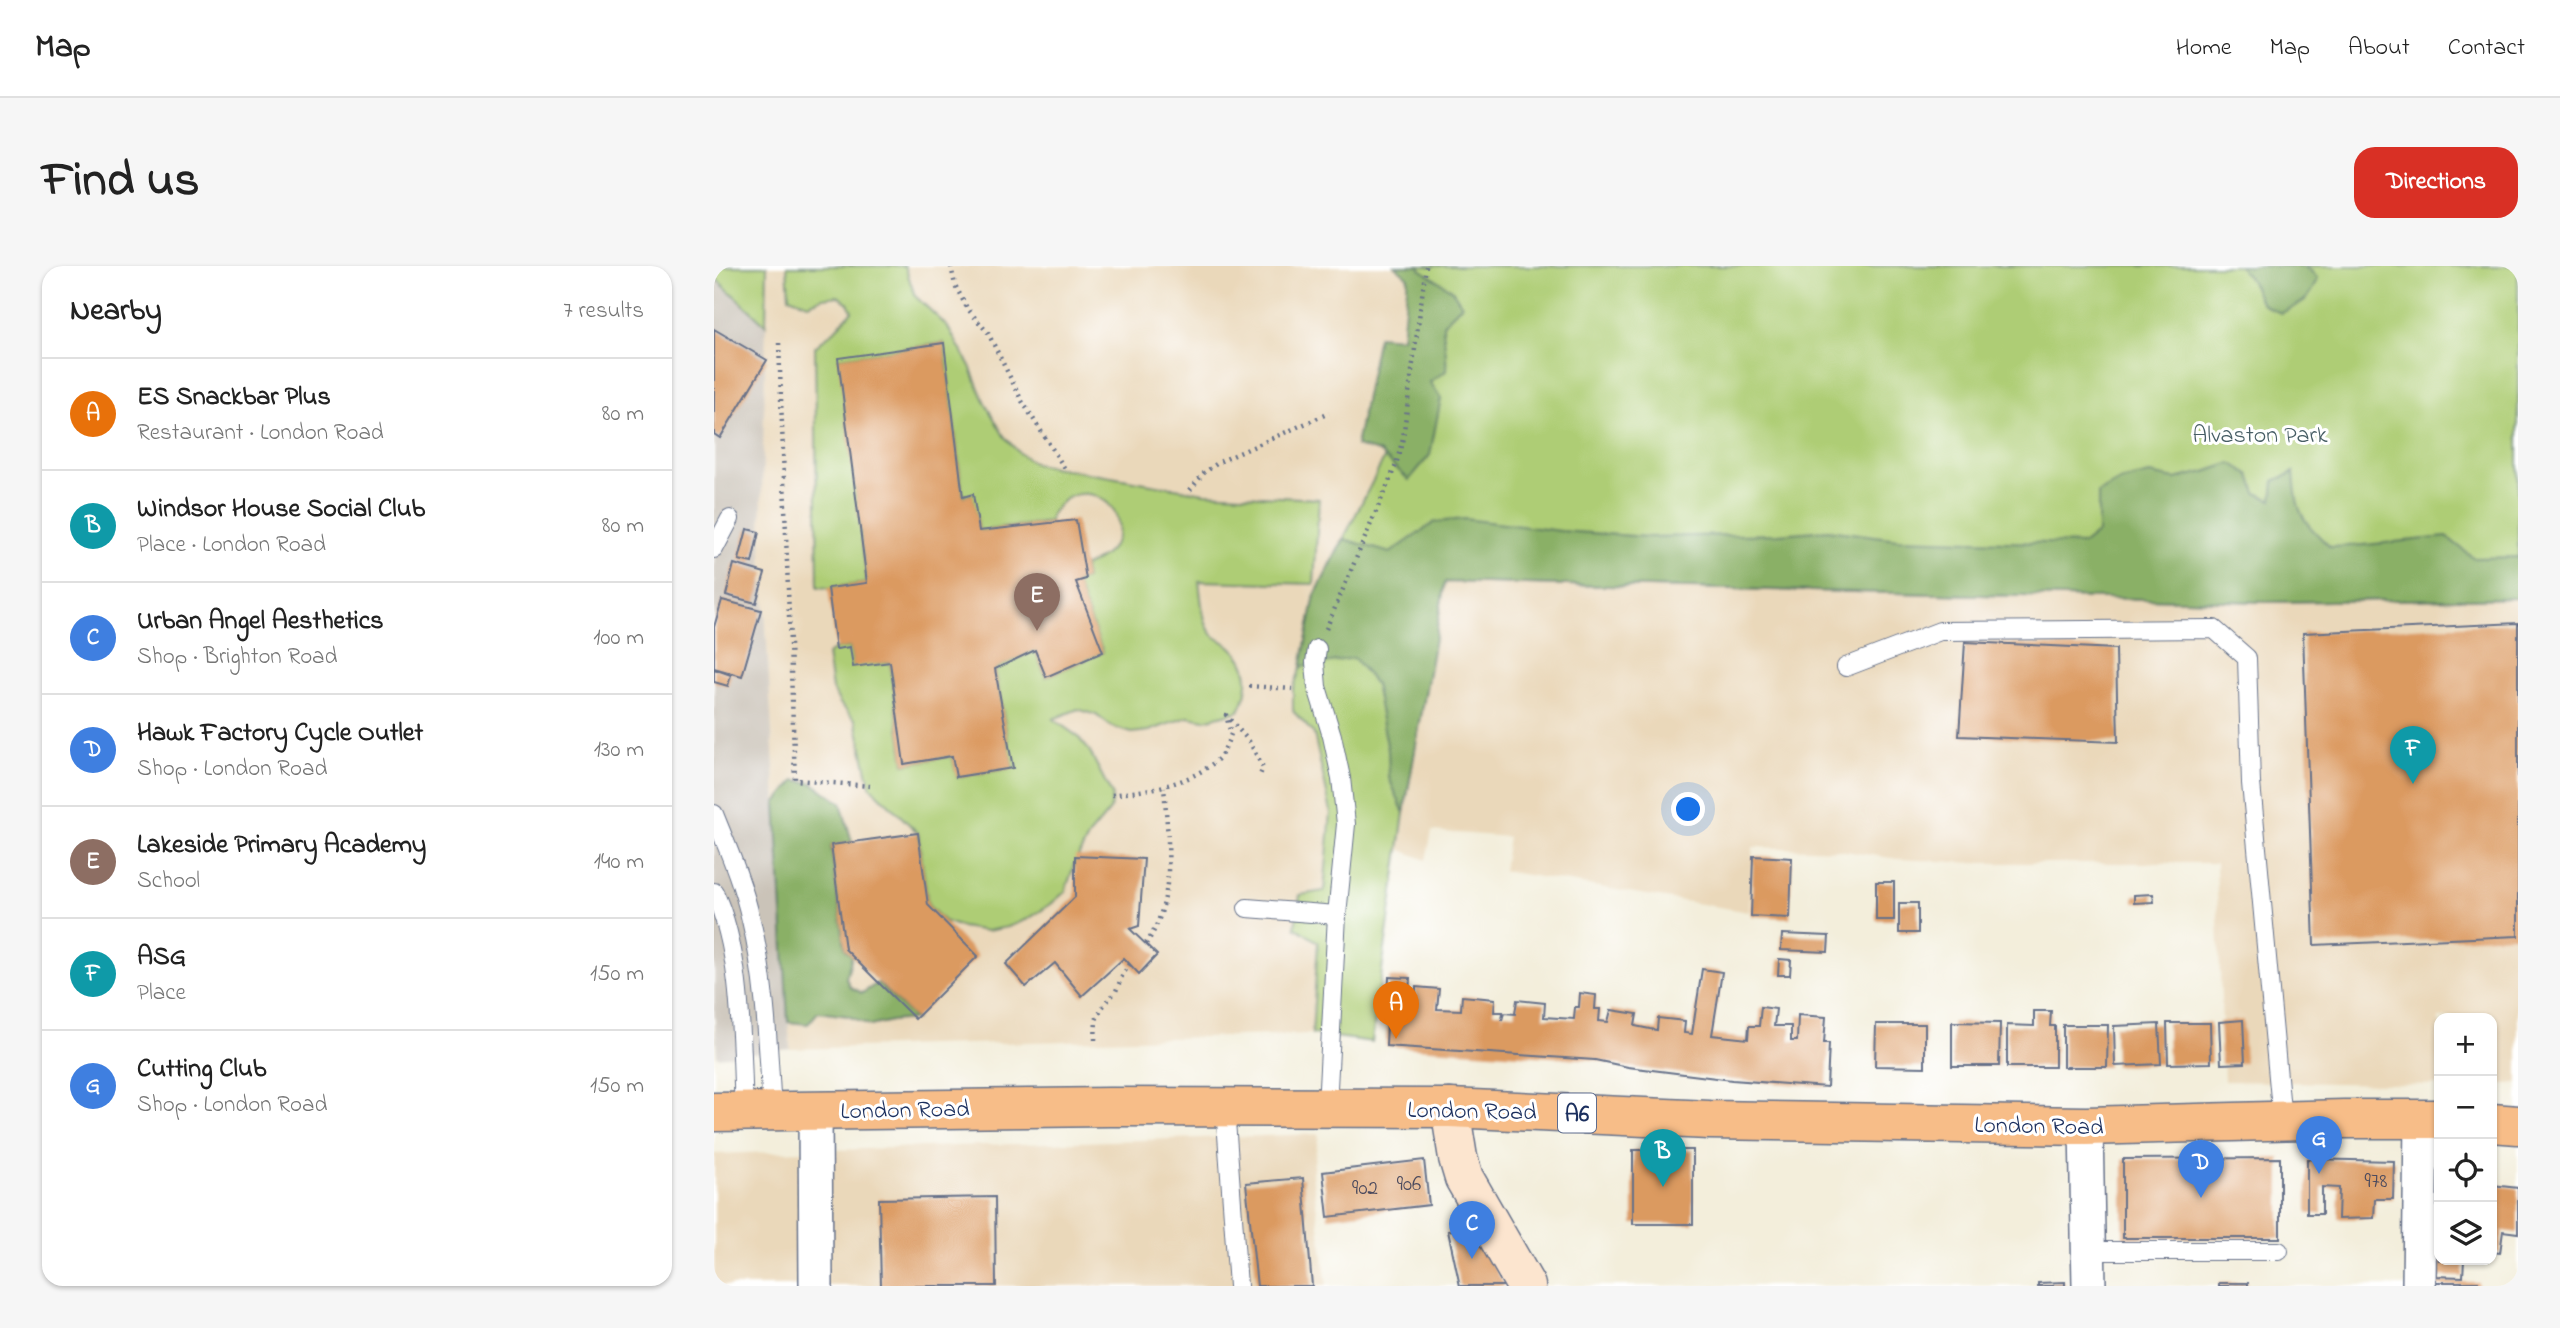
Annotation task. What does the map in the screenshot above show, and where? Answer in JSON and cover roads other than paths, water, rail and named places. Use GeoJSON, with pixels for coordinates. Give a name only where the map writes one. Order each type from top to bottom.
{"type":"FeatureCollection","features":[{"type":"Feature","properties":{"kind":"main road","name":"London Road"},"geometry":{"type":"LineString","coordinates":[[743,1112],[1225,1107],[1450,1108],[1709,1121],[2086,1126],[2430,1118]]}},
{"type":"Feature","properties":{"kind":"main road"},"geometry":{"type":"LineString","coordinates":[[2497,1123],[2518,1125]]}},
{"type":"Feature","properties":{"kind":"street"},"geometry":{"type":"LineString","coordinates":[[1450,1108],[1464,1178],[1526,1286]]}},
{"type":"Feature","properties":{"kind":"street"},"geometry":{"type":"LineString","coordinates":[[815,1111],[816,1286]]}},
{"type":"Feature","properties":{"kind":"street"},"geometry":{"type":"LineString","coordinates":[[2419,1286],[2430,1118]]}},
{"type":"Feature","properties":{"kind":"street"},"geometry":{"type":"LineString","coordinates":[[2086,1126],[2089,1286]]}},
{"type":"Feature","properties":{"kind":"lane"},"geometry":{"type":"LineString","coordinates":[[714,549],[730,519]]}},
{"type":"Feature","properties":{"kind":"lane"},"geometry":{"type":"LineString","coordinates":[[1846,667],[1940,631],[2214,629],[2247,658],[2251,783],[2283,1121]]}},
{"type":"Feature","properties":{"kind":"lane"},"geometry":{"type":"LineString","coordinates":[[1317,649],[1317,687],[1332,736],[1345,811],[1327,1107]]}},
{"type":"Feature","properties":{"kind":"lane"},"geometry":{"type":"LineString","coordinates":[[714,814],[737,871],[758,948],[763,986],[743,1112]]}},
{"type":"Feature","properties":{"kind":"lane"},"geometry":{"type":"LineString","coordinates":[[714,892],[722,909],[733,961],[741,1041],[743,1112]]}},
{"type":"Feature","properties":{"kind":"lane"},"geometry":{"type":"LineString","coordinates":[[1247,908],[1337,915]]}},
{"type":"Feature","properties":{"kind":"lane"},"geometry":{"type":"LineString","coordinates":[[1225,1107],[1238,1286]]}},
{"type":"Feature","properties":{"kind":"lane"},"geometry":{"type":"LineString","coordinates":[[2088,1251],[2279,1251]]}},
{"type":"Feature","properties":{"kind":"place","name":"Lakeside Primary Academy"},"geometry":{"type":"Point","coordinates":[1037,631]}},
{"type":"Feature","properties":{"kind":"place","name":"ASG"},"geometry":{"type":"Point","coordinates":[2413,784]}},
{"type":"Feature","properties":{"kind":"place","name":"ES Snackbar Plus"},"geometry":{"type":"Point","coordinates":[1396,1039]}},
{"type":"Feature","properties":{"kind":"place","name":"Cutting Club"},"geometry":{"type":"Point","coordinates":[2319,1174]}},
{"type":"Feature","properties":{"kind":"place","name":"Windsor House Social Club"},"geometry":{"type":"Point","coordinates":[1663,1187]}},
{"type":"Feature","properties":{"kind":"place","name":"Hawk Factory Cycle Outlet"},"geometry":{"type":"Point","coordinates":[2201,1198]}},
{"type":"Feature","properties":{"kind":"place","name":"Urban Angel Aesthetics"},"geometry":{"type":"Point","coordinates":[1472,1259]}},
{"type":"Feature","properties":{"kind":"park label","name":"Alvaston Park"},"geometry":{"type":"Point","coordinates":[2260,434]}}]}
